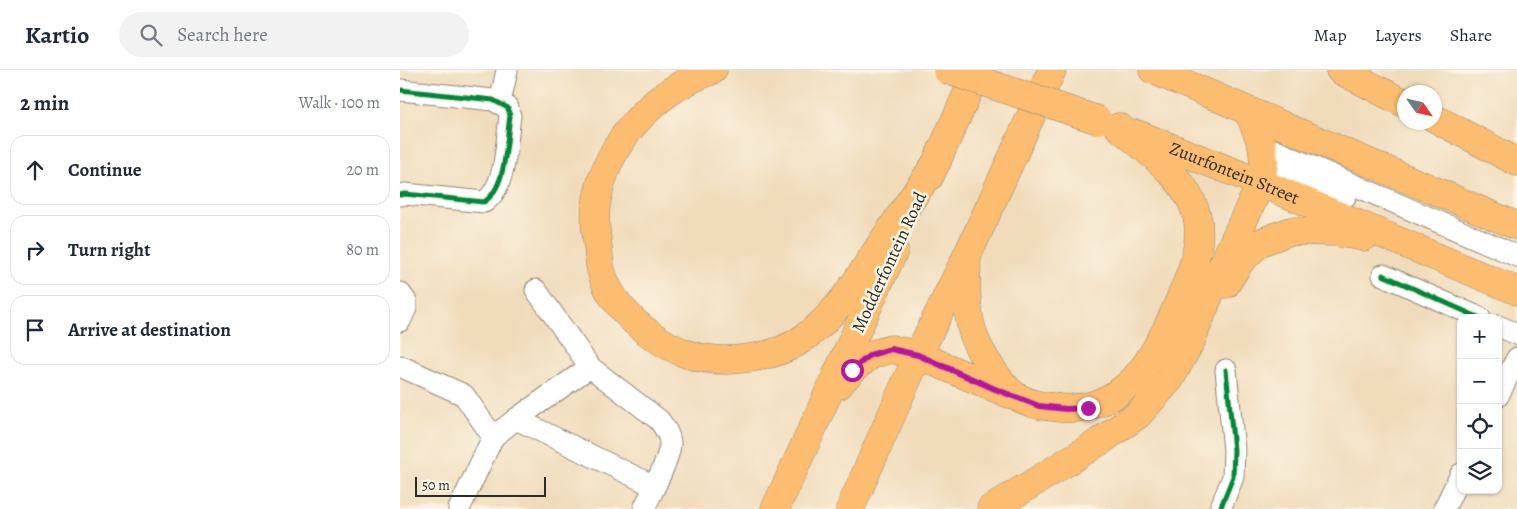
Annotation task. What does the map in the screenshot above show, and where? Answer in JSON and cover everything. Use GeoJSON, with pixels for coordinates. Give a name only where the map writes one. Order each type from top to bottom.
{"type":"FeatureCollection","features":[{"type":"Feature","properties":{"kind":"main road"},"geometry":{"type":"LineString","coordinates":[[713,70],[696,76],[663,95],[638,117],[621,141],[603,176],[596,207],[596,233],[601,272],[615,301],[641,328],[671,349],[708,360],[745,360],[777,352],[805,338],[831,314],[852,289],[938,160]]}},
{"type":"Feature","properties":{"kind":"main road","name":"Zuurfontein Street"},"geometry":{"type":"LineString","coordinates":[[947,70],[1109,124],[1262,164],[1404,244],[1517,292]]}},
{"type":"Feature","properties":{"kind":"main road","name":"Modderfontein Road"},"geometry":{"type":"LineString","coordinates":[[775,509],[828,398],[860,321],[938,160],[978,70]]}},
{"type":"Feature","properties":{"kind":"main road"},"geometry":{"type":"LineString","coordinates":[[850,509],[918,355],[967,256],[1052,70]]}},
{"type":"Feature","properties":{"kind":"main road"},"geometry":{"type":"LineString","coordinates":[[1153,70],[1517,226]]}},
{"type":"Feature","properties":{"kind":"main road"},"geometry":{"type":"LineString","coordinates":[[1340,70],[1397,99]]}},
{"type":"Feature","properties":{"kind":"main road"},"geometry":{"type":"LineString","coordinates":[[1190,343],[1262,164],[1249,112]]}},
{"type":"Feature","properties":{"kind":"main road"},"geometry":{"type":"LineString","coordinates":[[1442,122],[1517,162]]}},
{"type":"Feature","properties":{"kind":"main road"},"geometry":{"type":"LineString","coordinates":[[828,398],[852,370],[870,355],[891,349],[918,355],[1039,406],[1066,409],[1088,408],[1108,400],[1130,384],[1150,358],[1174,314],[1192,269],[1198,236],[1195,211],[1183,187],[1160,163],[1109,124]]}},
{"type":"Feature","properties":{"kind":"main road"},"geometry":{"type":"LineString","coordinates":[[991,509],[1099,442],[1139,414],[1170,378],[1239,263],[1259,244],[1290,231],[1335,232],[1404,244]]}},
{"type":"Feature","properties":{"kind":"main road"},"geometry":{"type":"LineString","coordinates":[[967,256],[966,287],[974,338],[997,377],[1015,396]]}},
{"type":"Feature","properties":{"kind":"street"},"geometry":{"type":"LineString","coordinates":[[500,103],[507,70]]}},
{"type":"Feature","properties":{"kind":"street"},"geometry":{"type":"LineString","coordinates":[[400,90],[494,100],[508,108],[510,116],[501,178],[492,196],[484,202],[403,194]]}},
{"type":"Feature","properties":{"kind":"street"},"geometry":{"type":"LineString","coordinates":[[1262,164],[1517,256]]}},
{"type":"Feature","properties":{"kind":"street"},"geometry":{"type":"LineString","coordinates":[[1262,164],[1517,271]]}},
{"type":"Feature","properties":{"kind":"street"},"geometry":{"type":"LineString","coordinates":[[1382,275],[1471,314]]}},
{"type":"Feature","properties":{"kind":"street"},"geometry":{"type":"LineString","coordinates":[[536,290],[590,367],[659,420],[667,430],[670,441],[669,453],[644,509]]}},
{"type":"Feature","properties":{"kind":"street"},"geometry":{"type":"LineString","coordinates":[[400,293],[406,301],[406,308],[400,321]]}},
{"type":"Feature","properties":{"kind":"street"},"geometry":{"type":"LineString","coordinates":[[1502,328],[1517,334]]}},
{"type":"Feature","properties":{"kind":"street"},"geometry":{"type":"LineString","coordinates":[[1502,388],[1517,358]]}},
{"type":"Feature","properties":{"kind":"street"},"geometry":{"type":"LineString","coordinates":[[400,366],[464,395],[493,437]]}},
{"type":"Feature","properties":{"kind":"street"},"geometry":{"type":"LineString","coordinates":[[459,509],[493,437],[590,367]]}},
{"type":"Feature","properties":{"kind":"street"},"geometry":{"type":"LineString","coordinates":[[1220,509],[1233,477],[1234,450],[1226,370]]}},
{"type":"Feature","properties":{"kind":"street"},"geometry":{"type":"LineString","coordinates":[[516,419],[654,486]]}},
{"type":"Feature","properties":{"kind":"street"},"geometry":{"type":"LineString","coordinates":[[1444,509],[1457,482]]}},
{"type":"Feature","properties":{"kind":"cycle path"},"geometry":{"type":"LineString","coordinates":[[400,90],[493,100],[508,108],[510,116],[501,175],[492,195],[484,202],[400,195]]}},
{"type":"Feature","properties":{"kind":"cycle path"},"geometry":{"type":"LineString","coordinates":[[1383,275],[1471,314]]}},
{"type":"Feature","properties":{"kind":"cycle path"},"geometry":{"type":"LineString","coordinates":[[1220,509],[1233,477],[1234,450],[1226,370]]}},
{"type":"Feature","properties":{"kind":"route"},"geometry":{"type":"LineString","coordinates":[[852,370],[870,355],[891,349],[918,355],[1039,406],[1066,409],[1088,408]]}}]}
